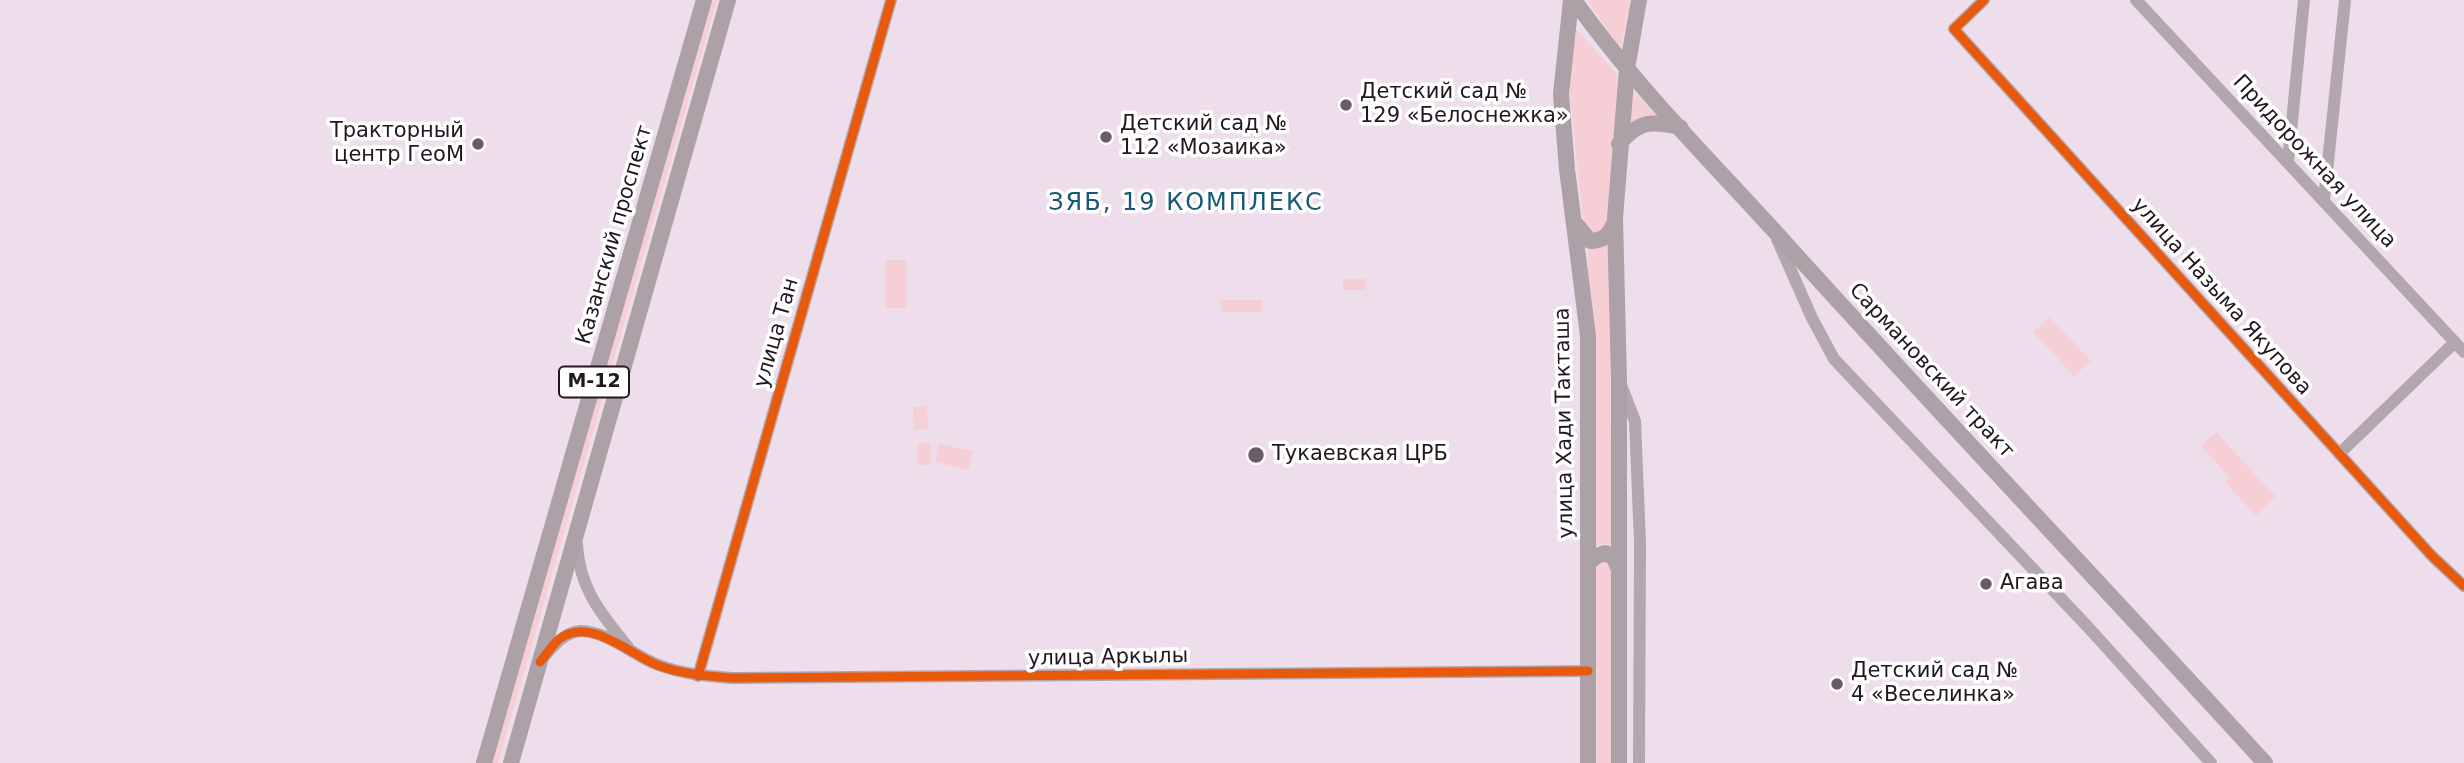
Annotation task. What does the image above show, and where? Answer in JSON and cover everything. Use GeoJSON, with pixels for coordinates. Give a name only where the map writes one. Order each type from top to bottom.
{"type":"FeatureCollection","features":[{"type":"Feature","properties":{"kind":"main road","name":"Казанский проспект"},"geometry":{"type":"LineString","coordinates":[[484,763],[704,0]]}},
{"type":"Feature","properties":{"kind":"main road","name":"Казанский проспект"},"geometry":{"type":"LineString","coordinates":[[510,763],[728,0]]}},
{"type":"Feature","properties":{"kind":"main road","name":"Сармановский тракт"},"geometry":{"type":"LineString","coordinates":[[1573,0],[1627,69],[1773,230],[2265,763]]}},
{"type":"Feature","properties":{"kind":"main road","name":"улица Хади Такташа"},"geometry":{"type":"LineString","coordinates":[[1573,0],[1561,94],[1567,169],[1588,336],[1588,763]]}},
{"type":"Feature","properties":{"kind":"main road"},"geometry":{"type":"LineString","coordinates":[[1619,763],[1619,382],[1615,218],[1627,69],[1639,0]]}},
{"type":"Feature","properties":{"kind":"main road"},"geometry":{"type":"LineString","coordinates":[[1619,144],[1644,124],[1655,122],[1680,127]]}},
{"type":"Feature","properties":{"kind":"main road"},"geometry":{"type":"LineString","coordinates":[[1575,222],[1584,237],[1590,241],[1598,241],[1606,238],[1615,218]]}},
{"type":"Feature","properties":{"kind":"main road"},"geometry":{"type":"LineString","coordinates":[[1588,563],[1605,553],[1613,557],[1619,569]]}},
{"type":"Feature","properties":{"kind":"street","name":"улица Тан"},"geometry":{"type":"LineString","coordinates":[[698,676],[891,0]]}},
{"type":"Feature","properties":{"kind":"street","name":"улица Назыма Якупова"},"geometry":{"type":"LineString","coordinates":[[1984,0],[1954,29],[2432,556],[2464,586]]}},
{"type":"Feature","properties":{"kind":"street","name":"Придорожная улица"},"geometry":{"type":"LineString","coordinates":[[2136,0],[2461,346]]}},
{"type":"Feature","properties":{"kind":"street"},"geometry":{"type":"LineString","coordinates":[[2288,162],[2304,0]]}},
{"type":"Feature","properties":{"kind":"street"},"geometry":{"type":"LineString","coordinates":[[2324,200],[2345,0]]}},
{"type":"Feature","properties":{"kind":"street"},"geometry":{"type":"LineString","coordinates":[[1773,230],[1833,359],[2095,635],[2211,763]]}},
{"type":"Feature","properties":{"kind":"street"},"geometry":{"type":"LineString","coordinates":[[2339,454],[2461,346]]}},
{"type":"Feature","properties":{"kind":"street"},"geometry":{"type":"LineString","coordinates":[[1619,382],[1635,421],[1640,543],[1639,763]]}},
{"type":"Feature","properties":{"kind":"street"},"geometry":{"type":"LineString","coordinates":[[576,527],[578,565],[588,593],[632,653]]}},
{"type":"Feature","properties":{"kind":"street"},"geometry":{"type":"LineString","coordinates":[[1619,624],[1640,595]]}},
{"type":"Feature","properties":{"kind":"street","name":"улица Аркылы"},"geometry":{"type":"LineString","coordinates":[[540,662],[559,639],[580,631],[599,634],[658,665],[698,676],[1003,677],[1588,671]]}},
{"type":"Feature","properties":{"kind":"shaded area"},"geometry":{"type":"Polygon","coordinates":[[[711,0],[717,0],[498,763],[492,763],[711,0]]]}},
{"type":"Feature","properties":{"kind":"shaded area"},"geometry":{"type":"Polygon","coordinates":[[[1587,0],[1630,0],[1621,49],[1587,0]]]}},
{"type":"Feature","properties":{"kind":"shaded area"},"geometry":{"type":"Polygon","coordinates":[[[1573,26],[1618,75],[1609,219],[1600,233],[1593,233],[1586,226],[1582,215],[1568,75],[1573,26]]]}},
{"type":"Feature","properties":{"kind":"shaded area"},"geometry":{"type":"Polygon","coordinates":[[[1629,87],[1659,118],[1627,128],[1629,87]]]}},
{"type":"Feature","properties":{"kind":"shaded area"},"geometry":{"type":"Polygon","coordinates":[[[1609,244],[1612,546],[1596,546],[1594,334],[1588,245],[1609,244]]]}},
{"type":"Feature","properties":{"kind":"shaded area"},"geometry":{"type":"Polygon","coordinates":[[[886,260],[906,260],[906,308],[886,308],[886,260]]]}},
{"type":"Feature","properties":{"kind":"shaded area"},"geometry":{"type":"Polygon","coordinates":[[[1343,279],[1366,279],[1366,290],[1343,290],[1343,279]]]}},
{"type":"Feature","properties":{"kind":"shaded area"},"geometry":{"type":"Polygon","coordinates":[[[1221,300],[1262,300],[1262,312],[1221,312],[1221,300]]]}},
{"type":"Feature","properties":{"kind":"shaded area"},"geometry":{"type":"Polygon","coordinates":[[[2050,317],[2091,361],[2074,376],[2033,332],[2050,317]]]}},
{"type":"Feature","properties":{"kind":"shaded area"},"geometry":{"type":"Polygon","coordinates":[[[927,406],[928,429],[914,430],[913,407],[927,406]]]}},
{"type":"Feature","properties":{"kind":"shaded area"},"geometry":{"type":"Polygon","coordinates":[[[2216,432],[2276,497],[2256,516],[2225,482],[2229,477],[2201,446],[2216,432]]]}},
{"type":"Feature","properties":{"kind":"shaded area"},"geometry":{"type":"Polygon","coordinates":[[[918,443],[931,443],[931,465],[918,465],[918,443]]]}},
{"type":"Feature","properties":{"kind":"shaded area"},"geometry":{"type":"Polygon","coordinates":[[[939,444],[973,451],[969,470],[935,462],[939,444]]]}},
{"type":"Feature","properties":{"kind":"shaded area"},"geometry":{"type":"Polygon","coordinates":[[[1602,561],[1611,564],[1613,763],[1597,763],[1596,565],[1602,561]]]}},
{"type":"Feature","properties":{"kind":"cycle path"},"geometry":{"type":"LineString","coordinates":[[698,676],[891,0]]}},
{"type":"Feature","properties":{"kind":"cycle path"},"geometry":{"type":"LineString","coordinates":[[1984,0],[1954,29],[2432,556],[2464,586]]}},
{"type":"Feature","properties":{"kind":"cycle path"},"geometry":{"type":"LineString","coordinates":[[540,662],[557,641],[569,634],[581,632],[607,638],[666,668],[732,678],[1588,671]]}},
{"type":"Feature","properties":{"kind":"place","name":"Детский сад № 129 «Белоснежка»"},"geometry":{"type":"Point","coordinates":[1346,105]}},
{"type":"Feature","properties":{"kind":"place","name":"Детский сад № 112 «Мозаика»"},"geometry":{"type":"Point","coordinates":[1106,137]}},
{"type":"Feature","properties":{"kind":"place","name":"Тракторный центр ГеоМ"},"geometry":{"type":"Point","coordinates":[478,144]}},
{"type":"Feature","properties":{"kind":"place","name":"Тукаевская ЦРБ"},"geometry":{"type":"Point","coordinates":[1256,455]}},
{"type":"Feature","properties":{"kind":"place","name":"Агава"},"geometry":{"type":"Point","coordinates":[1986,584]}},
{"type":"Feature","properties":{"kind":"place","name":"Детский сад № 4 «Веселинка»"},"geometry":{"type":"Point","coordinates":[1837,684]}},
{"type":"Feature","properties":{"kind":"district","name":"ЗЯБ, 19 КОМПЛЕКС"},"geometry":{"type":"Point","coordinates":[1186,204]}}]}
